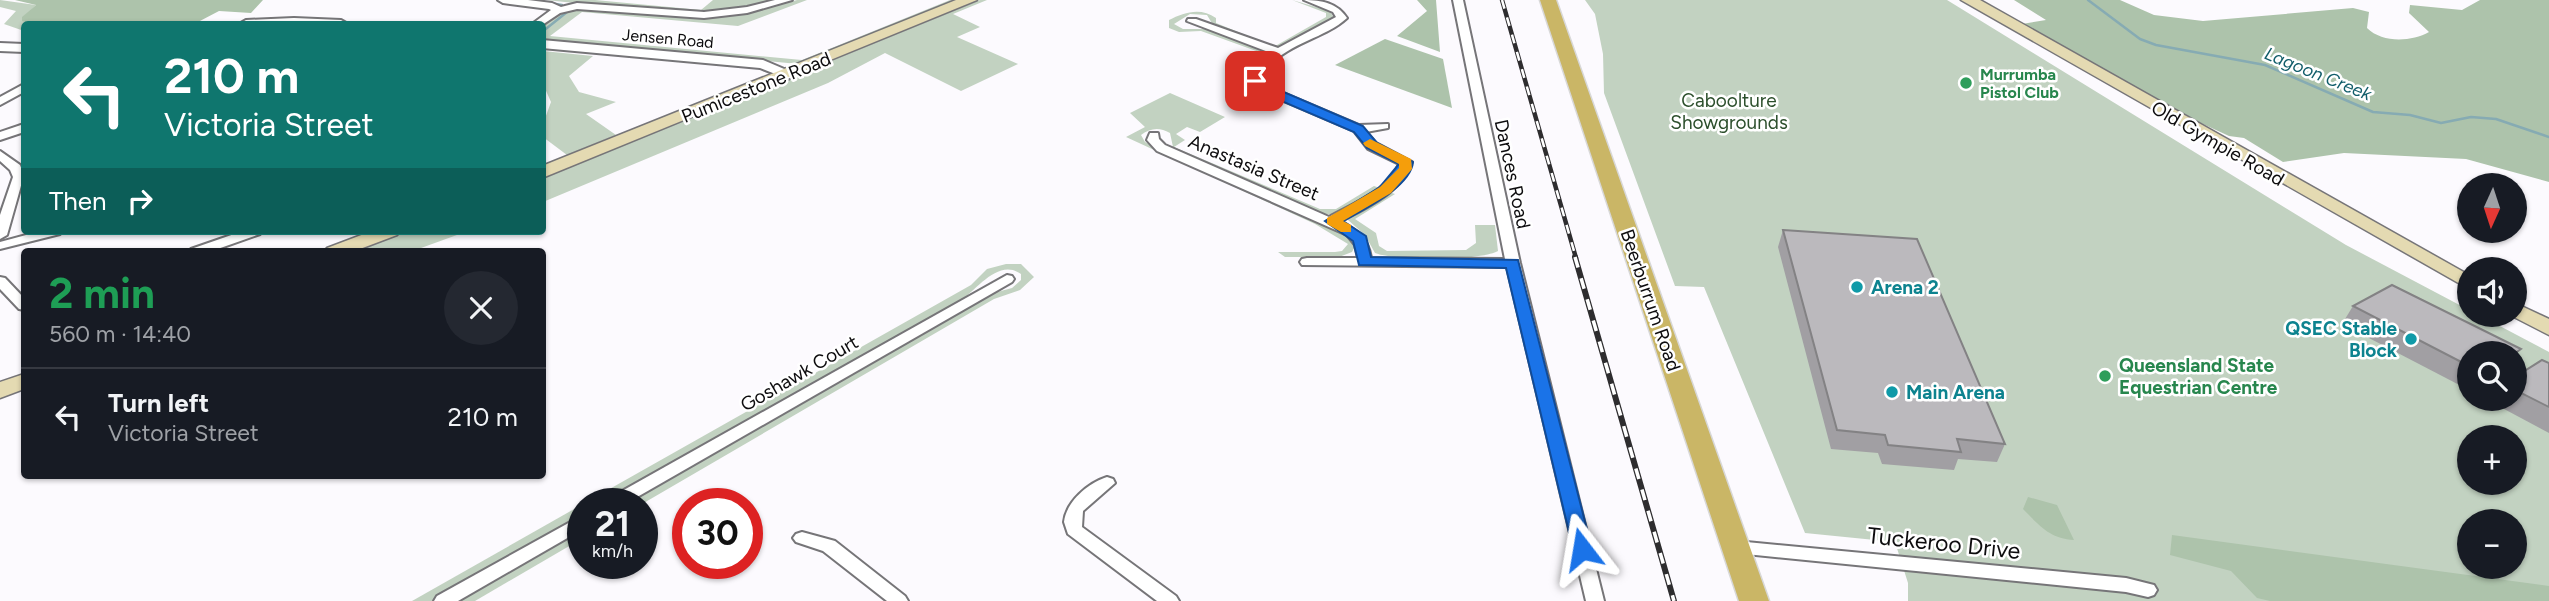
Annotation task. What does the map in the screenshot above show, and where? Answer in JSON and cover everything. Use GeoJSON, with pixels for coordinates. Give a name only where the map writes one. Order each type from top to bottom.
{"type":"FeatureCollection","features":[{"type":"Feature","properties":{"kind":"main road","name":"Pumicestone Road"},"geometry":{"type":"LineString","coordinates":[[546,171],[969,0]]}},
{"type":"Feature","properties":{"kind":"main road","name":"Beerburrum Road"},"geometry":{"type":"LineString","coordinates":[[1548,0],[1754,601]]}},
{"type":"Feature","properties":{"kind":"main road","name":"Old Gympie Road"},"geometry":{"type":"LineString","coordinates":[[1969,0],[2457,277]]}},
{"type":"Feature","properties":{"kind":"main road"},"geometry":{"type":"LineString","coordinates":[[345,248],[379,235]]}},
{"type":"Feature","properties":{"kind":"main road"},"geometry":{"type":"LineString","coordinates":[[2527,316],[2549,328]]}},
{"type":"Feature","properties":{"kind":"main road"},"geometry":{"type":"LineString","coordinates":[[0,391],[21,382]]}},
{"type":"Feature","properties":{"kind":"street"},"geometry":{"type":"LineString","coordinates":[[503,0],[552,6],[559,10]]}},
{"type":"Feature","properties":{"kind":"street"},"geometry":{"type":"LineString","coordinates":[[542,21],[559,10],[582,6],[711,15],[745,11],[787,0]]}},
{"type":"Feature","properties":{"kind":"street"},"geometry":{"type":"LineString","coordinates":[[1309,0],[1337,10],[1342,18],[1278,52],[1256,74],[1257,84],[1358,129],[1372,146],[1406,162],[1405,169],[1385,190],[1332,221]]}},
{"type":"Feature","properties":{"kind":"street","name":"Dances Road"},"geometry":{"type":"LineString","coordinates":[[1458,0],[1513,263],[1595,601]]}},
{"type":"Feature","properties":{"kind":"street"},"geometry":{"type":"LineString","coordinates":[[1192,21],[1278,52]]}},
{"type":"Feature","properties":{"kind":"street","name":"Jensen Road"},"geometry":{"type":"LineString","coordinates":[[546,44],[764,64],[788,74]]}},
{"type":"Feature","properties":{"kind":"street"},"geometry":{"type":"LineString","coordinates":[[0,47],[21,48]]}},
{"type":"Feature","properties":{"kind":"street"},"geometry":{"type":"LineString","coordinates":[[0,102],[21,88]]}},
{"type":"Feature","properties":{"kind":"street"},"geometry":{"type":"LineString","coordinates":[[1358,129],[1384,126]]}},
{"type":"Feature","properties":{"kind":"street"},"geometry":{"type":"LineString","coordinates":[[0,136],[21,129]]}},
{"type":"Feature","properties":{"kind":"street","name":"Anastasia Street"},"geometry":{"type":"LineString","coordinates":[[1154,136],[1154,141],[1168,151],[1332,221],[1360,239],[1365,262]]}},
{"type":"Feature","properties":{"kind":"street"},"geometry":{"type":"LineString","coordinates":[[0,155],[21,176]]}},
{"type":"Feature","properties":{"kind":"street"},"geometry":{"type":"LineString","coordinates":[[0,243],[21,180]]}},
{"type":"Feature","properties":{"kind":"street"},"geometry":{"type":"LineString","coordinates":[[0,243],[37,235]]}},
{"type":"Feature","properties":{"kind":"street"},"geometry":{"type":"LineString","coordinates":[[207,248],[244,235]]}},
{"type":"Feature","properties":{"kind":"street"},"geometry":{"type":"LineString","coordinates":[[1307,262],[1513,263]]}},
{"type":"Feature","properties":{"kind":"street","name":"Goshawk Court"},"geometry":{"type":"LineString","coordinates":[[640,488],[1007,279]]}},
{"type":"Feature","properties":{"kind":"street"},"geometry":{"type":"LineString","coordinates":[[0,281],[21,303]]}},
{"type":"Feature","properties":{"kind":"street"},"geometry":{"type":"LineString","coordinates":[[1107,483],[1074,511],[1071,523],[1074,530],[1170,601]]}},
{"type":"Feature","properties":{"kind":"street"},"geometry":{"type":"LineString","coordinates":[[443,601],[567,530]]}},
{"type":"Feature","properties":{"kind":"street"},"geometry":{"type":"LineString","coordinates":[[803,538],[829,546],[899,601]]}},
{"type":"Feature","properties":{"kind":"street","name":"Tuckeroo Drive"},"geometry":{"type":"LineString","coordinates":[[1736,547],[2126,585],[2148,590]]}},
{"type":"Feature","properties":{"kind":"green space"},"geometry":{"type":"Polygon","coordinates":[[[0,0],[36,5],[22,18],[25,21],[21,21],[21,30],[4,24],[16,11],[0,7],[0,0]]]}},
{"type":"Feature","properties":{"kind":"green space"},"geometry":{"type":"Polygon","coordinates":[[[15,0],[263,0],[251,13],[219,11],[200,21],[22,21],[22,17],[36,5],[15,0]]]}},
{"type":"Feature","properties":{"kind":"green space"},"geometry":{"type":"Polygon","coordinates":[[[546,0],[595,0],[701,10],[713,0],[779,0],[750,6],[691,11],[546,0]]]}},
{"type":"Feature","properties":{"kind":"green space"},"geometry":{"type":"Polygon","coordinates":[[[797,0],[807,0],[738,26],[582,12],[550,36],[802,60],[950,0],[958,0],[798,64],[546,39],[546,24],[562,13],[576,9],[696,19],[745,14],[797,0]]]}},
{"type":"Feature","properties":{"kind":"green space"},"geometry":{"type":"Polygon","coordinates":[[[980,0],[987,0],[953,14],[980,27],[957,37],[1018,64],[961,91],[885,53],[828,83],[546,201],[546,177],[980,0]]]}},
{"type":"Feature","properties":{"kind":"green space"},"geometry":{"type":"Polygon","coordinates":[[[1292,0],[1330,11],[1334,18],[1283,46],[1273,47],[1213,25],[1207,15],[1190,14],[1174,24],[1183,29],[1210,29],[1266,53],[1265,59],[1248,77],[1250,86],[1241,81],[1259,58],[1259,52],[1201,31],[1179,32],[1169,28],[1169,20],[1175,17],[1193,12],[1204,13],[1216,18],[1216,23],[1270,45],[1277,45],[1326,17],[1326,13],[1292,0]]]}},
{"type":"Feature","properties":{"kind":"green space"},"geometry":{"type":"Polygon","coordinates":[[[1417,0],[1436,0],[1440,52],[1397,36],[1427,11],[1417,0]]]}},
{"type":"Feature","properties":{"kind":"green space","name":"Queensland State Equestrian Centre"},"geometry":{"type":"Polygon","coordinates":[[[1585,0],[1947,0],[2346,245],[2457,304],[2457,327],[2502,327],[2549,352],[2549,601],[1908,601],[1908,583],[1895,542],[1805,533],[1704,287],[1675,286],[1604,93],[1603,54],[1595,14],[1585,0]]]}},
{"type":"Feature","properties":{"kind":"green space"},"geometry":{"type":"Polygon","coordinates":[[[2014,0],[2120,0],[2154,15],[2203,21],[2353,8],[2369,12],[2367,28],[2373,33],[2388,38],[2405,39],[2429,32],[2409,13],[2410,5],[2462,10],[2480,0],[2549,0],[2549,182],[2527,176],[2527,173],[2517,173],[2466,159],[2344,153],[2283,162],[2244,138],[2229,136],[2179,113],[2022,24],[2046,20],[2014,0]]]}},
{"type":"Feature","properties":{"kind":"green space"},"geometry":{"type":"Polygon","coordinates":[[[1385,39],[1443,59],[1452,108],[1335,65],[1385,39]]]}},
{"type":"Feature","properties":{"kind":"green space"},"geometry":{"type":"Polygon","coordinates":[[[546,51],[593,56],[569,76],[579,92],[616,102],[586,114],[616,135],[567,155],[546,139],[546,116],[551,102],[546,91],[546,51]]]}},
{"type":"Feature","properties":{"kind":"green space"},"geometry":{"type":"Polygon","coordinates":[[[1170,93],[1225,117],[1200,132],[1187,127],[1176,134],[1185,140],[1174,147],[1320,209],[1336,209],[1374,186],[1380,188],[1344,210],[1332,214],[1320,213],[1254,187],[1173,147],[1170,133],[1166,131],[1155,129],[1141,135],[1145,142],[1348,236],[1355,246],[1352,252],[1339,257],[1285,257],[1278,252],[1335,252],[1342,251],[1348,244],[1315,224],[1126,137],[1145,127],[1130,113],[1170,93]]]}},
{"type":"Feature","properties":{"kind":"green space"},"geometry":{"type":"Polygon","coordinates":[[[1389,192],[1395,194],[1355,219],[1376,233],[1379,246],[1387,251],[1466,250],[1476,243],[1475,225],[1495,225],[1498,251],[1474,257],[1437,259],[1375,253],[1365,235],[1348,220],[1389,192]]]}},
{"type":"Feature","properties":{"kind":"green space"},"geometry":{"type":"Polygon","coordinates":[[[391,235],[457,235],[421,248],[356,248],[391,235]]]}},
{"type":"Feature","properties":{"kind":"green space"},"geometry":{"type":"Polygon","coordinates":[[[1006,264],[1021,264],[1034,277],[1020,290],[994,299],[658,495],[658,488],[649,488],[986,295],[1012,288],[1021,280],[1021,274],[1004,270],[988,277],[960,301],[631,488],[611,488],[971,285],[987,269],[1006,264]]]}},
{"type":"Feature","properties":{"kind":"green space"},"geometry":{"type":"Polygon","coordinates":[[[2028,497],[2057,505],[2074,540],[2051,534],[2035,521],[2023,509],[2028,497]]]}},
{"type":"Feature","properties":{"kind":"green space"},"geometry":{"type":"Polygon","coordinates":[[[567,513],[567,524],[432,601],[412,601],[567,513]]]}},
{"type":"Feature","properties":{"kind":"green space"},"geometry":{"type":"Polygon","coordinates":[[[567,535],[567,547],[475,601],[453,601],[567,535]]]}},
{"type":"Feature","properties":{"kind":"green space"},"geometry":{"type":"Polygon","coordinates":[[[2172,535],[2457,574],[2457,579],[2497,579],[2549,586],[2549,601],[2270,601],[2257,598],[2231,571],[2170,555],[2172,535]]]}},
{"type":"Feature","properties":{"kind":"building"},"geometry":{"type":"Polygon","coordinates":[[[1783,230],[1917,239],[2005,444],[1957,439],[1961,452],[1888,445],[1885,435],[1837,430],[1783,230]]]}},
{"type":"Feature","properties":{"kind":"building"},"geometry":{"type":"Polygon","coordinates":[[[2392,285],[2457,317],[2457,327],[2477,327],[2505,341],[2457,341],[2457,360],[2353,306],[2392,285]]]}},
{"type":"Feature","properties":{"kind":"building"},"geometry":{"type":"Polygon","coordinates":[[[2542,360],[2549,363],[2549,407],[2527,396],[2527,369],[2542,360]]]}},
{"type":"Feature","properties":{"kind":"waterway"},"geometry":{"type":"LineString","coordinates":[[531,0],[562,5]]}},
{"type":"Feature","properties":{"kind":"waterway","name":"Lagoon Creek"},"geometry":{"type":"LineString","coordinates":[[2088,0],[2140,39],[2156,45],[2265,65],[2373,112],[2410,115],[2441,123],[2471,117],[2496,119],[2549,137]]}},
{"type":"Feature","properties":{"kind":"waterway"},"geometry":{"type":"LineString","coordinates":[[546,29],[567,12]]}},
{"type":"Feature","properties":{"kind":"railway"},"geometry":{"type":"LineString","coordinates":[[1502,0],[1576,258]]}},
{"type":"Feature","properties":{"kind":"railway"},"geometry":{"type":"LineString","coordinates":[[1575,257],[1674,601]]}},
{"type":"Feature","properties":{"kind":"slow traffic"},"geometry":{"type":"LineString","coordinates":[[1346,228],[1332,221],[1385,190],[1405,169],[1406,162],[1370,143]]}},
{"type":"Feature","properties":{"kind":"place","name":"Murrumba Pistol Club"},"geometry":{"type":"Point","coordinates":[1966,83]}},
{"type":"Feature","properties":{"kind":"place","name":"Arena 2"},"geometry":{"type":"Point","coordinates":[1857,287]}},
{"type":"Feature","properties":{"kind":"place","name":"QSEC Stable Block"},"geometry":{"type":"Point","coordinates":[2411,339]}},
{"type":"Feature","properties":{"kind":"place","name":"Queensland State Equestrian Centre"},"geometry":{"type":"Point","coordinates":[2105,376]}},
{"type":"Feature","properties":{"kind":"place","name":"Main Arena"},"geometry":{"type":"Point","coordinates":[1892,392]}},
{"type":"Feature","properties":{"kind":"route"},"geometry":{"type":"LineString","coordinates":[[1255,81],[1260,87],[1358,129],[1372,146],[1406,162],[1405,169],[1385,190],[1332,221],[1360,239],[1365,262],[1513,263],[1582,549]]}},
{"type":"Feature","properties":{"kind":"park label","name":"Caboolture Showgrounds"},"geometry":{"type":"Point","coordinates":[1729,111]}}]}
